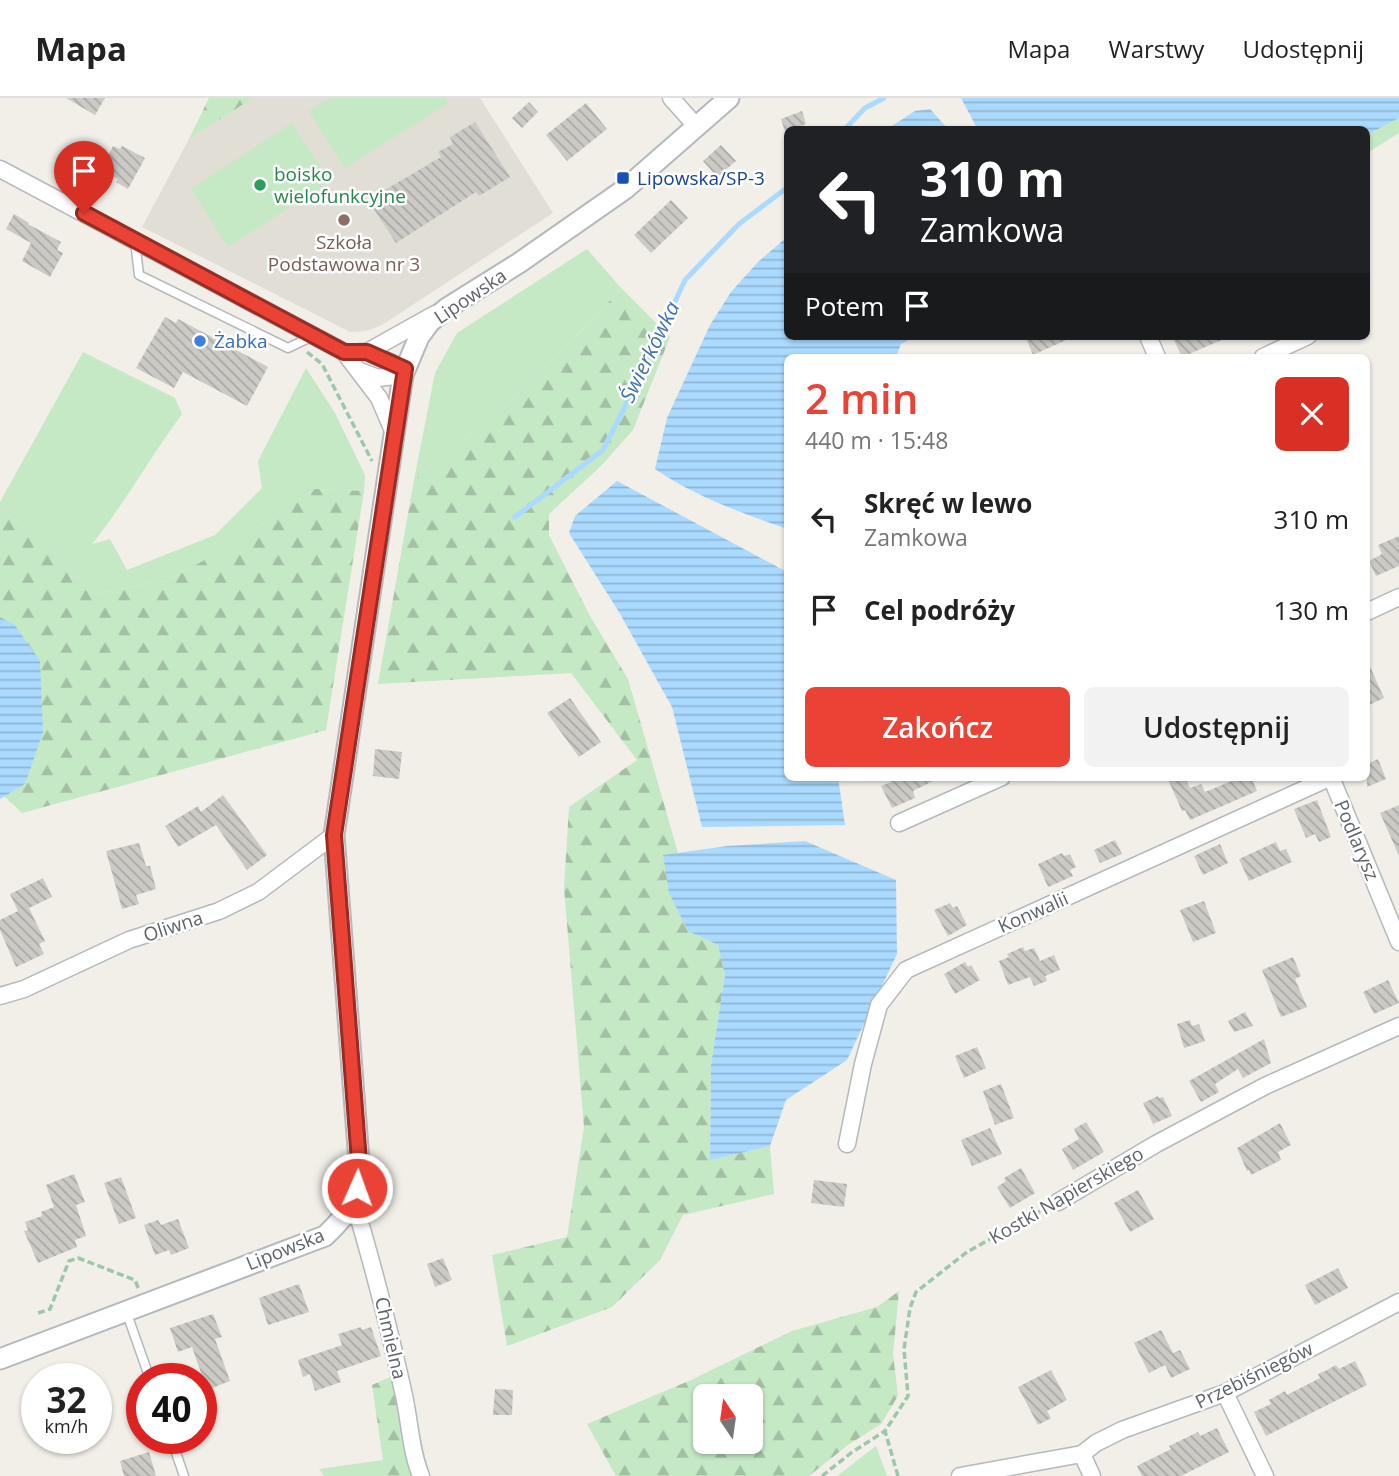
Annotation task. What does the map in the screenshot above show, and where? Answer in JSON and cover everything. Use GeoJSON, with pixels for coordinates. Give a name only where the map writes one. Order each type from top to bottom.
{"type":"FeatureCollection","features":[{"type":"Feature","properties":{"kind":"street"},"geometry":{"type":"LineString","coordinates":[[671,98],[696,126]]}},
{"type":"Feature","properties":{"kind":"street","name":"Lipowska"},"geometry":{"type":"LineString","coordinates":[[0,1359],[326,1236],[342,1220],[354,1202],[360,1174],[334,835],[404,372],[419,337],[430,322],[614,197],[729,98]]}},
{"type":"Feature","properties":{"kind":"street"},"geometry":{"type":"LineString","coordinates":[[0,169],[344,352],[379,398],[394,433]]}},
{"type":"Feature","properties":{"kind":"street"},"geometry":{"type":"LineString","coordinates":[[367,352],[447,308]]}},
{"type":"Feature","properties":{"kind":"street"},"geometry":{"type":"LineString","coordinates":[[1270,354],[1300,340]]}},
{"type":"Feature","properties":{"kind":"street"},"geometry":{"type":"LineString","coordinates":[[344,352],[367,352],[404,372]]}},
{"type":"Feature","properties":{"kind":"street"},"geometry":{"type":"LineString","coordinates":[[360,371],[378,378],[404,372]]}},
{"type":"Feature","properties":{"kind":"street"},"geometry":{"type":"LineString","coordinates":[[1370,611],[1399,597]]}},
{"type":"Feature","properties":{"kind":"street"},"geometry":{"type":"LineString","coordinates":[[899,823],[993,781]]}},
{"type":"Feature","properties":{"kind":"street","name":"Konwalii"},"geometry":{"type":"LineString","coordinates":[[847,1144],[863,1064],[879,1005],[906,970],[1322,781]]}},
{"type":"Feature","properties":{"kind":"street","name":"Podlarysz"},"geometry":{"type":"LineString","coordinates":[[1333,781],[1399,942]]}},
{"type":"Feature","properties":{"kind":"street","name":"Oliwna"},"geometry":{"type":"LineString","coordinates":[[0,996],[24,989],[130,940],[219,911],[258,892],[334,835]]}},
{"type":"Feature","properties":{"kind":"street","name":"Kostki Napierskiego"},"geometry":{"type":"LineString","coordinates":[[1058,1202],[1156,1144],[1265,1086],[1399,1026]]}},
{"type":"Feature","properties":{"kind":"street","name":"Chmielna"},"geometry":{"type":"LineString","coordinates":[[354,1202],[379,1284],[405,1399],[416,1464],[421,1476]]}},
{"type":"Feature","properties":{"kind":"street","name":"Przebiśniegów"},"geometry":{"type":"LineString","coordinates":[[1087,1465],[1096,1443],[1122,1430],[1225,1393],[1399,1302]]}},
{"type":"Feature","properties":{"kind":"street"},"geometry":{"type":"LineString","coordinates":[[1225,1393],[1265,1476]]}},
{"type":"Feature","properties":{"kind":"street"},"geometry":{"type":"LineString","coordinates":[[960,1476],[1087,1465]]}},
{"type":"Feature","properties":{"kind":"lane"},"geometry":{"type":"LineString","coordinates":[[135,241],[139,275],[288,348],[313,335]]}},
{"type":"Feature","properties":{"kind":"lane"},"geometry":{"type":"LineString","coordinates":[[135,1308],[147,1363]]}},
{"type":"Feature","properties":{"kind":"lane"},"geometry":{"type":"LineString","coordinates":[[176,1454],[184,1476]]}},
{"type":"Feature","properties":{"kind":"path","name":"Kostki Napierskiego"},"geometry":{"type":"LineString","coordinates":[[885,1432],[908,1396],[904,1349],[910,1308],[916,1292],[967,1252],[1058,1202]]}},
{"type":"Feature","properties":{"kind":"path"},"geometry":{"type":"LineString","coordinates":[[38,1312],[50,1309],[69,1261],[78,1258],[135,1280],[135,1308]]}},
{"type":"Feature","properties":{"kind":"path"},"geometry":{"type":"LineString","coordinates":[[822,1476],[850,1453],[885,1432],[898,1476]]}},
{"type":"Feature","properties":{"kind":"shaded area","name":"Szkoła Podstawowa nr 3"},"geometry":{"type":"Polygon","coordinates":[[[253,98],[480,98],[553,213],[382,325],[366,331],[350,332],[142,227],[189,139],[253,98]]]}},
{"type":"Feature","properties":{"kind":"green space"},"geometry":{"type":"Polygon","coordinates":[[[209,98],[253,98],[189,139],[209,98]]]}},
{"type":"Feature","properties":{"kind":"green space"},"geometry":{"type":"Polygon","coordinates":[[[330,98],[445,98],[448,103],[345,168],[309,111],[330,98]]]}},
{"type":"Feature","properties":{"kind":"green space"},"geometry":{"type":"Polygon","coordinates":[[[1399,118],[1399,133],[1370,151],[1370,133],[1399,118]]]}},
{"type":"Feature","properties":{"kind":"green space","name":"boisko wielofunkcyjne"},"geometry":{"type":"Polygon","coordinates":[[[292,123],[330,181],[228,247],[191,189],[292,123]]]}},
{"type":"Feature","properties":{"kind":"green space"},"geometry":{"type":"Polygon","coordinates":[[[587,249],[621,288],[502,409],[414,480],[435,373],[457,333],[587,249]]]}},
{"type":"Feature","properties":{"kind":"green space"},"geometry":{"type":"Polygon","coordinates":[[[621,288],[670,337],[633,430],[602,465],[549,514],[549,535],[590,616],[628,679],[678,853],[663,856],[688,931],[718,945],[725,975],[711,1065],[710,1160],[770,1146],[774,1194],[683,1215],[660,1260],[612,1307],[507,1346],[492,1255],[567,1237],[584,1127],[564,888],[569,807],[637,760],[571,673],[378,684],[414,480],[502,409],[621,288]]]}},
{"type":"Feature","properties":{"kind":"green space"},"geometry":{"type":"Polygon","coordinates":[[[83,352],[175,398],[182,414],[92,544],[110,539],[127,570],[215,535],[262,488],[258,461],[306,368],[335,413],[365,475],[364,491],[315,489],[231,545],[169,580],[93,594],[41,540],[0,508],[0,502],[83,352]]]}},
{"type":"Feature","properties":{"kind":"green space"},"geometry":{"type":"Polygon","coordinates":[[[315,489],[364,491],[326,730],[22,813],[4,796],[25,784],[14,624],[0,617],[0,508],[41,540],[93,594],[169,580],[231,545],[315,489]]]}},
{"type":"Feature","properties":{"kind":"green space"},"geometry":{"type":"Polygon","coordinates":[[[899,1291],[893,1354],[898,1396],[881,1424],[848,1445],[809,1476],[616,1476],[587,1424],[691,1380],[792,1331],[877,1307],[899,1291]]]}},
{"type":"Feature","properties":{"kind":"green space"},"geometry":{"type":"Polygon","coordinates":[[[392,1376],[413,1476],[383,1476],[372,1385],[392,1376]]]}},
{"type":"Feature","properties":{"kind":"green space"},"geometry":{"type":"Polygon","coordinates":[[[876,1446],[887,1476],[837,1476],[876,1446]]]}},
{"type":"Feature","properties":{"kind":"green space"},"geometry":{"type":"Polygon","coordinates":[[[383,1460],[383,1476],[324,1476],[319,1469],[383,1460]]]}},
{"type":"Feature","properties":{"kind":"water"},"geometry":{"type":"Polygon","coordinates":[[[961,98],[1399,98],[1399,118],[1370,133],[1370,126],[976,126],[961,98]]]}},
{"type":"Feature","properties":{"kind":"water"},"geometry":{"type":"Polygon","coordinates":[[[930,109],[945,126],[892,126],[915,111],[930,109]]]}},
{"type":"Feature","properties":{"kind":"water"},"geometry":{"type":"Polygon","coordinates":[[[784,240],[784,340],[908,340],[901,344],[897,354],[784,354],[784,528],[703,496],[655,469],[667,418],[710,325],[731,292],[758,262],[784,240]]]}},
{"type":"Feature","properties":{"kind":"water"},"geometry":{"type":"Polygon","coordinates":[[[617,481],[784,570],[784,781],[839,781],[845,825],[702,827],[672,707],[619,612],[569,533],[575,516],[617,481]]]}},
{"type":"Feature","properties":{"kind":"water"},"geometry":{"type":"Polygon","coordinates":[[[0,617],[14,624],[40,661],[43,732],[25,784],[0,799],[0,617]]]}},
{"type":"Feature","properties":{"kind":"water"},"geometry":{"type":"Polygon","coordinates":[[[805,841],[896,880],[897,954],[847,1060],[786,1100],[770,1146],[710,1160],[711,1065],[725,975],[718,945],[688,931],[669,893],[663,855],[727,846],[805,841]]]}},
{"type":"Feature","properties":{"kind":"building"},"geometry":{"type":"Polygon","coordinates":[[[66,98],[105,98],[95,115],[66,98]]]}},
{"type":"Feature","properties":{"kind":"building"},"geometry":{"type":"Polygon","coordinates":[[[529,102],[538,112],[522,128],[512,118],[529,102]]]}},
{"type":"Feature","properties":{"kind":"building"},"geometry":{"type":"Polygon","coordinates":[[[586,103],[607,129],[567,161],[546,135],[586,103]]]}},
{"type":"Feature","properties":{"kind":"building"},"geometry":{"type":"Polygon","coordinates":[[[802,111],[806,124],[784,126],[784,129],[781,119],[802,111]]]}},
{"type":"Feature","properties":{"kind":"building"},"geometry":{"type":"Polygon","coordinates":[[[475,122],[510,177],[479,196],[476,192],[396,243],[368,200],[441,157],[438,152],[453,144],[450,137],[475,122]]]}},
{"type":"Feature","properties":{"kind":"building"},"geometry":{"type":"Polygon","coordinates":[[[721,145],[736,161],[717,177],[703,161],[721,145]]]}},
{"type":"Feature","properties":{"kind":"building"},"geometry":{"type":"Polygon","coordinates":[[[113,146],[120,149],[122,146],[145,158],[128,189],[116,182],[118,179],[101,170],[113,146]]]}},
{"type":"Feature","properties":{"kind":"building"},"geometry":{"type":"Polygon","coordinates":[[[671,200],[688,218],[651,253],[634,235],[671,200]]]}},
{"type":"Feature","properties":{"kind":"building"},"geometry":{"type":"Polygon","coordinates":[[[14,214],[61,242],[57,250],[63,253],[50,277],[22,261],[31,243],[6,229],[14,214]]]}},
{"type":"Feature","properties":{"kind":"building"},"geometry":{"type":"Polygon","coordinates":[[[165,317],[176,323],[178,319],[268,367],[247,406],[183,372],[174,388],[136,368],[165,317]]]}},
{"type":"Feature","properties":{"kind":"building"},"geometry":{"type":"Polygon","coordinates":[[[1027,340],[1066,340],[1035,354],[1033,354],[1027,340]]]}},
{"type":"Feature","properties":{"kind":"building"},"geometry":{"type":"Polygon","coordinates":[[[1174,340],[1222,340],[1189,354],[1181,354],[1174,340]]]}},
{"type":"Feature","properties":{"kind":"building"},"geometry":{"type":"Polygon","coordinates":[[[1399,536],[1399,566],[1376,576],[1370,560],[1382,554],[1378,545],[1399,536]]]}},
{"type":"Feature","properties":{"kind":"building"},"geometry":{"type":"Polygon","coordinates":[[[1370,667],[1384,698],[1370,705],[1370,667]]]}},
{"type":"Feature","properties":{"kind":"building"},"geometry":{"type":"Polygon","coordinates":[[[570,698],[601,742],[579,757],[547,713],[570,698]]]}},
{"type":"Feature","properties":{"kind":"building"},"geometry":{"type":"Polygon","coordinates":[[[375,749],[402,752],[399,779],[373,776],[375,749]]]}},
{"type":"Feature","properties":{"kind":"building"},"geometry":{"type":"Polygon","coordinates":[[[1378,759],[1386,779],[1367,787],[1367,781],[1370,781],[1370,763],[1378,759]]]}},
{"type":"Feature","properties":{"kind":"building"},"geometry":{"type":"Polygon","coordinates":[[[933,781],[913,791],[915,798],[892,808],[881,786],[891,782],[933,781]]]}},
{"type":"Feature","properties":{"kind":"building"},"geometry":{"type":"Polygon","coordinates":[[[1169,781],[1187,781],[1190,788],[1201,784],[1205,792],[1232,781],[1253,781],[1257,791],[1190,820],[1185,810],[1182,811],[1169,781]]]}},
{"type":"Feature","properties":{"kind":"building"},"geometry":{"type":"Polygon","coordinates":[[[223,795],[267,855],[247,870],[216,825],[178,847],[165,826],[198,806],[201,812],[223,795]]]}},
{"type":"Feature","properties":{"kind":"building"},"geometry":{"type":"Polygon","coordinates":[[[1317,800],[1331,837],[1319,842],[1315,834],[1306,838],[1294,809],[1317,800]]]}},
{"type":"Feature","properties":{"kind":"building"},"geometry":{"type":"Polygon","coordinates":[[[1399,805],[1399,856],[1380,813],[1399,805]]]}},
{"type":"Feature","properties":{"kind":"building"},"geometry":{"type":"Polygon","coordinates":[[[1115,840],[1122,854],[1100,863],[1094,850],[1115,840]]]}},
{"type":"Feature","properties":{"kind":"building"},"geometry":{"type":"Polygon","coordinates":[[[1276,842],[1280,851],[1286,849],[1292,862],[1249,881],[1239,859],[1276,842]]]}},
{"type":"Feature","properties":{"kind":"building"},"geometry":{"type":"Polygon","coordinates":[[[139,843],[146,866],[150,866],[156,889],[136,895],[139,904],[122,909],[106,851],[139,843]]]}},
{"type":"Feature","properties":{"kind":"building"},"geometry":{"type":"Polygon","coordinates":[[[1220,844],[1228,863],[1203,875],[1194,856],[1220,844]]]}},
{"type":"Feature","properties":{"kind":"building"},"geometry":{"type":"Polygon","coordinates":[[[1062,853],[1064,856],[1070,854],[1076,867],[1070,870],[1073,876],[1048,887],[1038,864],[1062,853]]]}},
{"type":"Feature","properties":{"kind":"building"},"geometry":{"type":"Polygon","coordinates":[[[43,878],[52,897],[29,908],[45,941],[39,944],[44,954],[16,967],[0,930],[0,920],[18,911],[10,894],[43,878]]]}},
{"type":"Feature","properties":{"kind":"building"},"geometry":{"type":"Polygon","coordinates":[[[1204,901],[1216,933],[1193,942],[1180,910],[1204,901]]]}},
{"type":"Feature","properties":{"kind":"building"},"geometry":{"type":"Polygon","coordinates":[[[950,903],[953,908],[957,906],[967,925],[948,936],[934,910],[950,903]]]}},
{"type":"Feature","properties":{"kind":"building"},"geometry":{"type":"Polygon","coordinates":[[[1023,947],[1025,951],[1034,948],[1040,961],[1054,955],[1060,970],[1045,976],[1047,981],[1034,986],[1030,977],[1008,985],[999,961],[1023,947]]]}},
{"type":"Feature","properties":{"kind":"building"},"geometry":{"type":"Polygon","coordinates":[[[1293,957],[1301,976],[1295,979],[1307,1007],[1281,1017],[1262,970],[1293,957]]]}},
{"type":"Feature","properties":{"kind":"building"},"geometry":{"type":"Polygon","coordinates":[[[965,962],[968,967],[971,965],[980,980],[955,994],[944,974],[965,962]]]}},
{"type":"Feature","properties":{"kind":"building"},"geometry":{"type":"Polygon","coordinates":[[[1388,980],[1399,1003],[1374,1014],[1363,992],[1388,980]]]}},
{"type":"Feature","properties":{"kind":"building"},"geometry":{"type":"Polygon","coordinates":[[[1245,1012],[1253,1026],[1234,1032],[1228,1021],[1245,1012]]]}},
{"type":"Feature","properties":{"kind":"building"},"geometry":{"type":"Polygon","coordinates":[[[1190,1020],[1192,1026],[1199,1024],[1205,1041],[1184,1048],[1177,1024],[1190,1020]]]}},
{"type":"Feature","properties":{"kind":"building"},"geometry":{"type":"Polygon","coordinates":[[[1264,1039],[1271,1063],[1243,1078],[1238,1069],[1215,1084],[1219,1092],[1201,1102],[1189,1081],[1264,1039]]]}},
{"type":"Feature","properties":{"kind":"building"},"geometry":{"type":"Polygon","coordinates":[[[977,1047],[986,1068],[964,1078],[955,1056],[977,1047]]]}},
{"type":"Feature","properties":{"kind":"building"},"geometry":{"type":"Polygon","coordinates":[[[1001,1084],[1014,1118],[995,1125],[983,1091],[1001,1084]]]}},
{"type":"Feature","properties":{"kind":"building"},"geometry":{"type":"Polygon","coordinates":[[[1158,1096],[1163,1097],[1172,1116],[1153,1124],[1143,1103],[1158,1096]]]}},
{"type":"Feature","properties":{"kind":"building"},"geometry":{"type":"Polygon","coordinates":[[[1086,1122],[1104,1152],[1073,1170],[1062,1149],[1079,1139],[1074,1129],[1086,1122]]]}},
{"type":"Feature","properties":{"kind":"building"},"geometry":{"type":"Polygon","coordinates":[[[1280,1123],[1291,1145],[1278,1152],[1281,1160],[1251,1175],[1237,1148],[1280,1123]]]}},
{"type":"Feature","properties":{"kind":"building"},"geometry":{"type":"Polygon","coordinates":[[[990,1128],[1002,1154],[972,1166],[961,1140],[990,1128]]]}},
{"type":"Feature","properties":{"kind":"building"},"geometry":{"type":"Polygon","coordinates":[[[1021,1168],[1035,1193],[1010,1208],[997,1187],[1006,1181],[1004,1178],[1021,1168]]]}},
{"type":"Feature","properties":{"kind":"building"},"geometry":{"type":"Polygon","coordinates":[[[74,1174],[85,1202],[76,1205],[86,1236],[75,1240],[77,1247],[38,1263],[24,1231],[28,1230],[25,1222],[42,1216],[41,1212],[54,1207],[46,1185],[74,1174]]]}},
{"type":"Feature","properties":{"kind":"building"},"geometry":{"type":"Polygon","coordinates":[[[121,1177],[136,1218],[119,1224],[104,1183],[121,1177]]]}},
{"type":"Feature","properties":{"kind":"building"},"geometry":{"type":"Polygon","coordinates":[[[814,1180],[847,1184],[844,1207],[811,1203],[814,1180]]]}},
{"type":"Feature","properties":{"kind":"building"},"geometry":{"type":"Polygon","coordinates":[[[1138,1190],[1154,1219],[1130,1232],[1114,1203],[1138,1190]]]}},
{"type":"Feature","properties":{"kind":"building"},"geometry":{"type":"Polygon","coordinates":[[[178,1219],[189,1248],[171,1255],[169,1250],[155,1255],[144,1225],[158,1220],[161,1225],[178,1219]]]}},
{"type":"Feature","properties":{"kind":"building"},"geometry":{"type":"Polygon","coordinates":[[[443,1258],[452,1280],[435,1287],[427,1264],[443,1258]]]}},
{"type":"Feature","properties":{"kind":"building"},"geometry":{"type":"Polygon","coordinates":[[[1338,1268],[1348,1288],[1315,1305],[1305,1285],[1338,1268]]]}},
{"type":"Feature","properties":{"kind":"building"},"geometry":{"type":"Polygon","coordinates":[[[299,1284],[309,1312],[268,1325],[259,1298],[299,1284]]]}},
{"type":"Feature","properties":{"kind":"building"},"geometry":{"type":"Polygon","coordinates":[[[213,1314],[222,1337],[215,1339],[230,1381],[217,1386],[217,1363],[198,1363],[192,1347],[178,1352],[170,1328],[213,1314]]]}},
{"type":"Feature","properties":{"kind":"building"},"geometry":{"type":"Polygon","coordinates":[[[361,1327],[362,1330],[371,1327],[381,1356],[337,1371],[341,1382],[315,1391],[310,1374],[303,1377],[298,1360],[342,1345],[338,1334],[361,1327]]]}},
{"type":"Feature","properties":{"kind":"building"},"geometry":{"type":"Polygon","coordinates":[[[1161,1330],[1173,1353],[1180,1350],[1190,1369],[1171,1378],[1165,1365],[1149,1373],[1134,1343],[1161,1330]]]}},
{"type":"Feature","properties":{"kind":"building"},"geometry":{"type":"Polygon","coordinates":[[[1355,1361],[1367,1385],[1266,1436],[1254,1412],[1271,1404],[1269,1400],[1285,1391],[1287,1395],[1320,1378],[1318,1374],[1336,1365],[1339,1369],[1355,1361]]]}},
{"type":"Feature","properties":{"kind":"building"},"geometry":{"type":"Polygon","coordinates":[[[1051,1370],[1067,1400],[1047,1411],[1051,1418],[1038,1425],[1018,1387],[1051,1370]]]}},
{"type":"Feature","properties":{"kind":"building"},"geometry":{"type":"Polygon","coordinates":[[[495,1389],[513,1390],[512,1415],[493,1415],[495,1389]]]}},
{"type":"Feature","properties":{"kind":"building"},"geometry":{"type":"Polygon","coordinates":[[[1217,1428],[1229,1452],[1181,1476],[1142,1476],[1137,1466],[1198,1432],[1200,1436],[1217,1428]]]}},
{"type":"Feature","properties":{"kind":"building"},"geometry":{"type":"Polygon","coordinates":[[[150,1454],[156,1476],[124,1476],[120,1461],[150,1454]]]}},
{"type":"Feature","properties":{"kind":"waterway","name":"Świerkówka"},"geometry":{"type":"LineString","coordinates":[[848,126],[865,108],[884,98]]}},
{"type":"Feature","properties":{"kind":"waterway","name":"Świerkówka"},"geometry":{"type":"LineString","coordinates":[[515,517],[603,450],[685,280],[739,224],[784,190]]}},
{"type":"Feature","properties":{"kind":"place","name":"Lipowska/SP-3"},"geometry":{"type":"Point","coordinates":[623,178]}},
{"type":"Feature","properties":{"kind":"place","name":"boisko wielofunkcyjne"},"geometry":{"type":"Point","coordinates":[260,185]}},
{"type":"Feature","properties":{"kind":"place","name":"Szkoła Podstawowa nr 3"},"geometry":{"type":"Point","coordinates":[344,220]}},
{"type":"Feature","properties":{"kind":"place","name":"Żabka"},"geometry":{"type":"Point","coordinates":[200,341]}},
{"type":"Feature","properties":{"kind":"route"},"geometry":{"type":"LineString","coordinates":[[84,213],[344,352],[367,352],[405,369],[334,835],[360,1174],[357,1188]]}}]}
